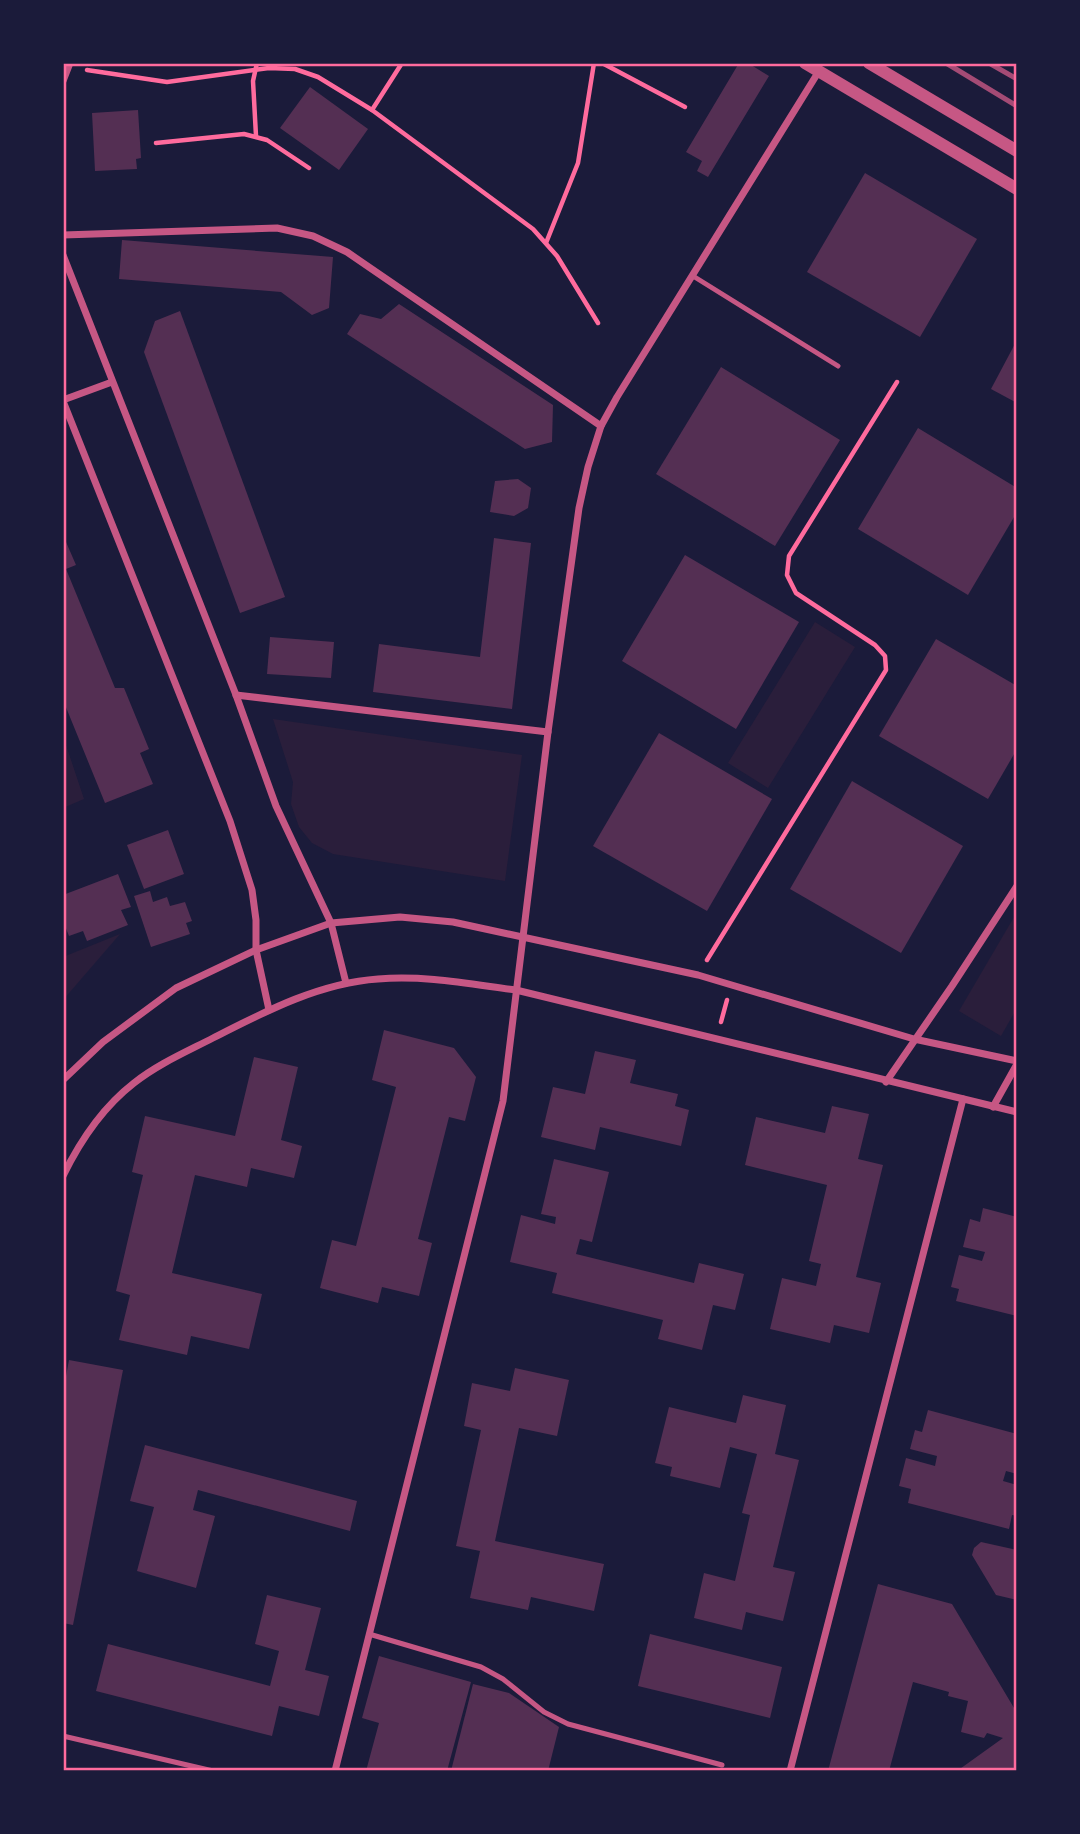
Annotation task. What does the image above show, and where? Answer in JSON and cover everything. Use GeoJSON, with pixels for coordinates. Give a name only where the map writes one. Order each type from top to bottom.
{"type":"FeatureCollection","features":[{"type":"Feature","properties":{"kind":"street"},"geometry":{"type":"LineString","coordinates":[[805,63],[1017,189]]}},
{"type":"Feature","properties":{"kind":"street"},"geometry":{"type":"LineString","coordinates":[[869,63],[1017,151]]}},
{"type":"Feature","properties":{"kind":"street"},"geometry":{"type":"LineString","coordinates":[[63,80],[70,64]]}},
{"type":"Feature","properties":{"kind":"street"},"geometry":{"type":"LineString","coordinates":[[335,1771],[493,1145],[510,1056],[548,732],[579,508],[588,467],[601,426],[819,71]]}},
{"type":"Feature","properties":{"kind":"street"},"geometry":{"type":"LineString","coordinates":[[63,235],[277,228],[313,236],[347,252],[601,426]]}},
{"type":"Feature","properties":{"kind":"street"},"geometry":{"type":"LineString","coordinates":[[63,255],[236,695],[276,806],[331,923],[346,983]]}},
{"type":"Feature","properties":{"kind":"street"},"geometry":{"type":"LineString","coordinates":[[112,382],[63,401],[230,821],[252,890],[257,950],[269,1010]]}},
{"type":"Feature","properties":{"kind":"street"},"geometry":{"type":"LineString","coordinates":[[236,695],[548,732]]}},
{"type":"Feature","properties":{"kind":"street"},"geometry":{"type":"LineString","coordinates":[[886,1082],[1017,886]]}},
{"type":"Feature","properties":{"kind":"street"},"geometry":{"type":"LineString","coordinates":[[63,1080],[103,1042],[176,988],[257,950],[331,923],[400,917],[453,922],[698,975],[914,1039],[1017,1062],[993,1107]]}},
{"type":"Feature","properties":{"kind":"street"},"geometry":{"type":"LineString","coordinates":[[63,1176],[76,1150],[104,1112],[133,1084],[164,1062],[269,1010],[346,983],[377,979],[412,978],[516,990],[1017,1112]]}},
{"type":"Feature","properties":{"kind":"street"},"geometry":{"type":"LineString","coordinates":[[790,1771],[962,1099]]}},
{"type":"Feature","properties":{"kind":"lane"},"geometry":{"type":"LineString","coordinates":[[692,276],[838,366]]}},
{"type":"Feature","properties":{"kind":"lane"},"geometry":{"type":"LineString","coordinates":[[369,1634],[481,1667],[503,1679],[544,1712],[568,1724],[722,1765]]}},
{"type":"Feature","properties":{"kind":"lane"},"geometry":{"type":"LineString","coordinates":[[63,1736],[213,1771]]}},
{"type":"Feature","properties":{"kind":"path"},"geometry":{"type":"LineString","coordinates":[[256,136],[254,69],[257,63]]}},
{"type":"Feature","properties":{"kind":"path"},"geometry":{"type":"LineString","coordinates":[[372,110],[402,63]]}},
{"type":"Feature","properties":{"kind":"path"},"geometry":{"type":"LineString","coordinates":[[547,243],[578,163],[594,63]]}},
{"type":"Feature","properties":{"kind":"path"},"geometry":{"type":"LineString","coordinates":[[602,63],[685,107]]}},
{"type":"Feature","properties":{"kind":"path"},"geometry":{"type":"LineString","coordinates":[[70,64],[100,74],[167,82],[254,69],[307,72],[372,110],[520,218],[547,243],[598,323]]}},
{"type":"Feature","properties":{"kind":"path"},"geometry":{"type":"LineString","coordinates":[[156,143],[244,134],[256,136],[279,147],[309,168]]}},
{"type":"Feature","properties":{"kind":"path"},"geometry":{"type":"LineString","coordinates":[[698,975],[886,670],[885,656],[875,645],[796,593],[787,575],[789,556],[897,382]]}},
{"type":"Feature","properties":{"kind":"path"},"geometry":{"type":"LineString","coordinates":[[717,1041],[731,986]]}},
{"type":"Feature","properties":{"kind":"shaded area"},"geometry":{"type":"Polygon","coordinates":[[[815,622],[855,647],[768,788],[728,763],[815,622]]]}},
{"type":"Feature","properties":{"kind":"shaded area"},"geometry":{"type":"Polygon","coordinates":[[[273,719],[522,755],[505,881],[333,854],[312,843],[299,827],[291,804],[293,782],[273,719]]]}},
{"type":"Feature","properties":{"kind":"shaded area"},"geometry":{"type":"Polygon","coordinates":[[[63,736],[84,799],[63,808],[63,736]]]}},
{"type":"Feature","properties":{"kind":"shaded area"},"geometry":{"type":"Polygon","coordinates":[[[1017,912],[1017,1008],[1001,1036],[959,1011],[1017,912]]]}},
{"type":"Feature","properties":{"kind":"shaded area"},"geometry":{"type":"Polygon","coordinates":[[[120,934],[63,1000],[63,957],[120,934]]]}},
{"type":"Feature","properties":{"kind":"building"},"geometry":{"type":"Polygon","coordinates":[[[739,63],[748,63],[769,76],[708,177],[697,171],[702,161],[686,152],[739,63]]]}},
{"type":"Feature","properties":{"kind":"building"},"geometry":{"type":"Polygon","coordinates":[[[310,87],[368,129],[339,170],[280,128],[310,87]]]}},
{"type":"Feature","properties":{"kind":"building"},"geometry":{"type":"Polygon","coordinates":[[[138,110],[141,158],[136,159],[137,169],[95,171],[92,113],[138,110]]]}},
{"type":"Feature","properties":{"kind":"building"},"geometry":{"type":"Polygon","coordinates":[[[865,173],[977,239],[920,337],[807,272],[865,173]]]}},
{"type":"Feature","properties":{"kind":"building"},"geometry":{"type":"Polygon","coordinates":[[[122,240],[333,257],[329,308],[312,315],[281,292],[119,279],[122,240]]]}},
{"type":"Feature","properties":{"kind":"building"},"geometry":{"type":"Polygon","coordinates":[[[399,304],[553,405],[552,442],[525,449],[347,334],[360,314],[381,319],[399,304]]]}},
{"type":"Feature","properties":{"kind":"building"},"geometry":{"type":"Polygon","coordinates":[[[180,311],[285,597],[240,613],[144,352],[155,321],[180,311]]]}},
{"type":"Feature","properties":{"kind":"building"},"geometry":{"type":"Polygon","coordinates":[[[1017,340],[1017,403],[991,389],[1017,340]]]}},
{"type":"Feature","properties":{"kind":"building"},"geometry":{"type":"Polygon","coordinates":[[[721,367],[840,440],[775,546],[656,474],[721,367]]]}},
{"type":"Feature","properties":{"kind":"building"},"geometry":{"type":"Polygon","coordinates":[[[918,428],[1017,488],[1017,512],[968,595],[858,529],[918,428]]]}},
{"type":"Feature","properties":{"kind":"building"},"geometry":{"type":"Polygon","coordinates":[[[518,479],[531,488],[528,508],[514,516],[490,512],[495,481],[518,479]]]}},
{"type":"Feature","properties":{"kind":"building"},"geometry":{"type":"Polygon","coordinates":[[[63,535],[76,565],[66,569],[115,688],[124,688],[149,749],[140,753],[153,784],[105,803],[63,700],[63,535]]]}},
{"type":"Feature","properties":{"kind":"building"},"geometry":{"type":"Polygon","coordinates":[[[494,538],[531,543],[512,709],[373,692],[379,644],[480,657],[494,538]]]}},
{"type":"Feature","properties":{"kind":"building"},"geometry":{"type":"Polygon","coordinates":[[[685,555],[799,622],[736,729],[622,661],[685,555]]]}},
{"type":"Feature","properties":{"kind":"building"},"geometry":{"type":"Polygon","coordinates":[[[270,637],[334,642],[331,678],[267,674],[270,637]]]}},
{"type":"Feature","properties":{"kind":"building"},"geometry":{"type":"Polygon","coordinates":[[[936,639],[1017,686],[1017,749],[988,799],[879,736],[936,639]]]}},
{"type":"Feature","properties":{"kind":"building"},"geometry":{"type":"Polygon","coordinates":[[[659,733],[772,799],[707,911],[593,846],[659,733]]]}},
{"type":"Feature","properties":{"kind":"building"},"geometry":{"type":"Polygon","coordinates":[[[852,781],[963,846],[901,953],[790,889],[852,781]]]}},
{"type":"Feature","properties":{"kind":"building"},"geometry":{"type":"Polygon","coordinates":[[[168,830],[184,874],[144,889],[127,845],[168,830]]]}},
{"type":"Feature","properties":{"kind":"building"},"geometry":{"type":"Polygon","coordinates":[[[118,874],[131,907],[121,910],[128,925],[87,941],[83,931],[69,936],[63,921],[63,895],[118,874]]]}},
{"type":"Feature","properties":{"kind":"building"},"geometry":{"type":"Polygon","coordinates":[[[150,891],[153,902],[167,897],[170,906],[185,902],[192,921],[186,923],[190,934],[151,947],[134,896],[150,891]]]}},
{"type":"Feature","properties":{"kind":"building"},"geometry":{"type":"Polygon","coordinates":[[[384,1030],[454,1048],[476,1077],[465,1121],[449,1117],[418,1239],[432,1243],[419,1296],[382,1287],[378,1303],[320,1288],[332,1240],[356,1246],[396,1087],[372,1080],[384,1030]]]}},
{"type":"Feature","properties":{"kind":"building"},"geometry":{"type":"Polygon","coordinates":[[[595,1051],[636,1060],[630,1083],[678,1094],[675,1106],[689,1110],[681,1146],[600,1127],[595,1150],[541,1137],[553,1087],[585,1094],[595,1051]]]}},
{"type":"Feature","properties":{"kind":"building"},"geometry":{"type":"Polygon","coordinates":[[[254,1057],[298,1067],[281,1140],[302,1146],[294,1178],[251,1168],[247,1187],[195,1175],[172,1273],[262,1294],[249,1349],[191,1336],[187,1355],[119,1340],[130,1295],[116,1291],[143,1175],[132,1172],[145,1116],[235,1136],[254,1057]]]}},
{"type":"Feature","properties":{"kind":"building"},"geometry":{"type":"Polygon","coordinates":[[[832,1106],[869,1114],[858,1159],[883,1165],[856,1277],[881,1283],[869,1333],[834,1325],[830,1343],[770,1329],[782,1278],[816,1286],[821,1264],[809,1261],[827,1185],[745,1165],[756,1117],[825,1133],[832,1106]]]}},
{"type":"Feature","properties":{"kind":"building"},"geometry":{"type":"Polygon","coordinates":[[[554,1159],[609,1172],[592,1242],[580,1239],[576,1254],[694,1283],[699,1263],[744,1274],[735,1310],[713,1305],[702,1350],[658,1339],[663,1320],[552,1293],[557,1273],[510,1262],[521,1215],[555,1224],[556,1217],[541,1214],[554,1159]]]}},
{"type":"Feature","properties":{"kind":"building"},"geometry":{"type":"Polygon","coordinates":[[[983,1208],[1017,1217],[1017,1316],[956,1301],[959,1289],[951,1287],[959,1255],[982,1261],[985,1252],[963,1247],[970,1219],[980,1222],[983,1208]]]}},
{"type":"Feature","properties":{"kind":"building"},"geometry":{"type":"Polygon","coordinates":[[[69,1360],[123,1370],[73,1625],[63,1623],[63,1393],[69,1360]]]}},
{"type":"Feature","properties":{"kind":"building"},"geometry":{"type":"Polygon","coordinates":[[[515,1368],[569,1380],[557,1436],[519,1428],[495,1541],[604,1564],[594,1611],[531,1597],[528,1610],[470,1598],[480,1551],[456,1546],[481,1430],[464,1426],[472,1383],[510,1391],[515,1368]]]}},
{"type":"Feature","properties":{"kind":"building"},"geometry":{"type":"Polygon","coordinates":[[[743,1395],[786,1405],[775,1454],[799,1460],[773,1567],[795,1572],[783,1621],[746,1612],[742,1630],[694,1618],[704,1573],[735,1581],[750,1515],[742,1513],[757,1454],[730,1447],[720,1488],[670,1476],[672,1467],[655,1463],[669,1407],[736,1423],[743,1395]]]}},
{"type":"Feature","properties":{"kind":"building"},"geometry":{"type":"Polygon","coordinates":[[[928,1410],[1017,1434],[1017,1474],[1006,1471],[1003,1481],[1017,1485],[1017,1516],[1012,1515],[1009,1529],[908,1503],[911,1489],[899,1486],[906,1458],[935,1466],[937,1456],[910,1449],[915,1430],[922,1432],[928,1410]]]}},
{"type":"Feature","properties":{"kind":"building"},"geometry":{"type":"Polygon","coordinates":[[[145,1445],[357,1501],[350,1531],[198,1490],[193,1510],[215,1516],[196,1588],[137,1571],[154,1507],[130,1501],[145,1445]]]}},
{"type":"Feature","properties":{"kind":"building"},"geometry":{"type":"Polygon","coordinates":[[[981,1542],[1017,1550],[1017,1600],[996,1595],[972,1555],[974,1548],[981,1542]]]}},
{"type":"Feature","properties":{"kind":"building"},"geometry":{"type":"Polygon","coordinates":[[[878,1584],[952,1604],[1017,1713],[1017,1771],[957,1771],[1003,1738],[987,1733],[984,1738],[961,1732],[968,1701],[948,1696],[949,1692],[913,1682],[889,1771],[828,1771],[878,1584]]]}},
{"type":"Feature","properties":{"kind":"building"},"geometry":{"type":"Polygon","coordinates":[[[267,1595],[321,1608],[305,1670],[329,1676],[319,1716],[279,1706],[272,1736],[96,1691],[108,1644],[270,1686],[279,1651],[255,1644],[267,1595]]]}},
{"type":"Feature","properties":{"kind":"building"},"geometry":{"type":"Polygon","coordinates":[[[650,1634],[782,1667],[770,1718],[638,1686],[650,1634]]]}},
{"type":"Feature","properties":{"kind":"building"},"geometry":{"type":"Polygon","coordinates":[[[379,1656],[471,1682],[447,1771],[366,1771],[379,1723],[362,1718],[379,1656]]]}},
{"type":"Feature","properties":{"kind":"building"},"geometry":{"type":"Polygon","coordinates":[[[473,1684],[509,1693],[559,1727],[548,1771],[451,1771],[473,1684]]]}},
{"type":"Feature","properties":{"kind":"railway"},"geometry":{"type":"LineString","coordinates":[[946,63],[1017,106]]}},
{"type":"Feature","properties":{"kind":"railway"},"geometry":{"type":"LineString","coordinates":[[989,63],[1017,79]]}}]}
